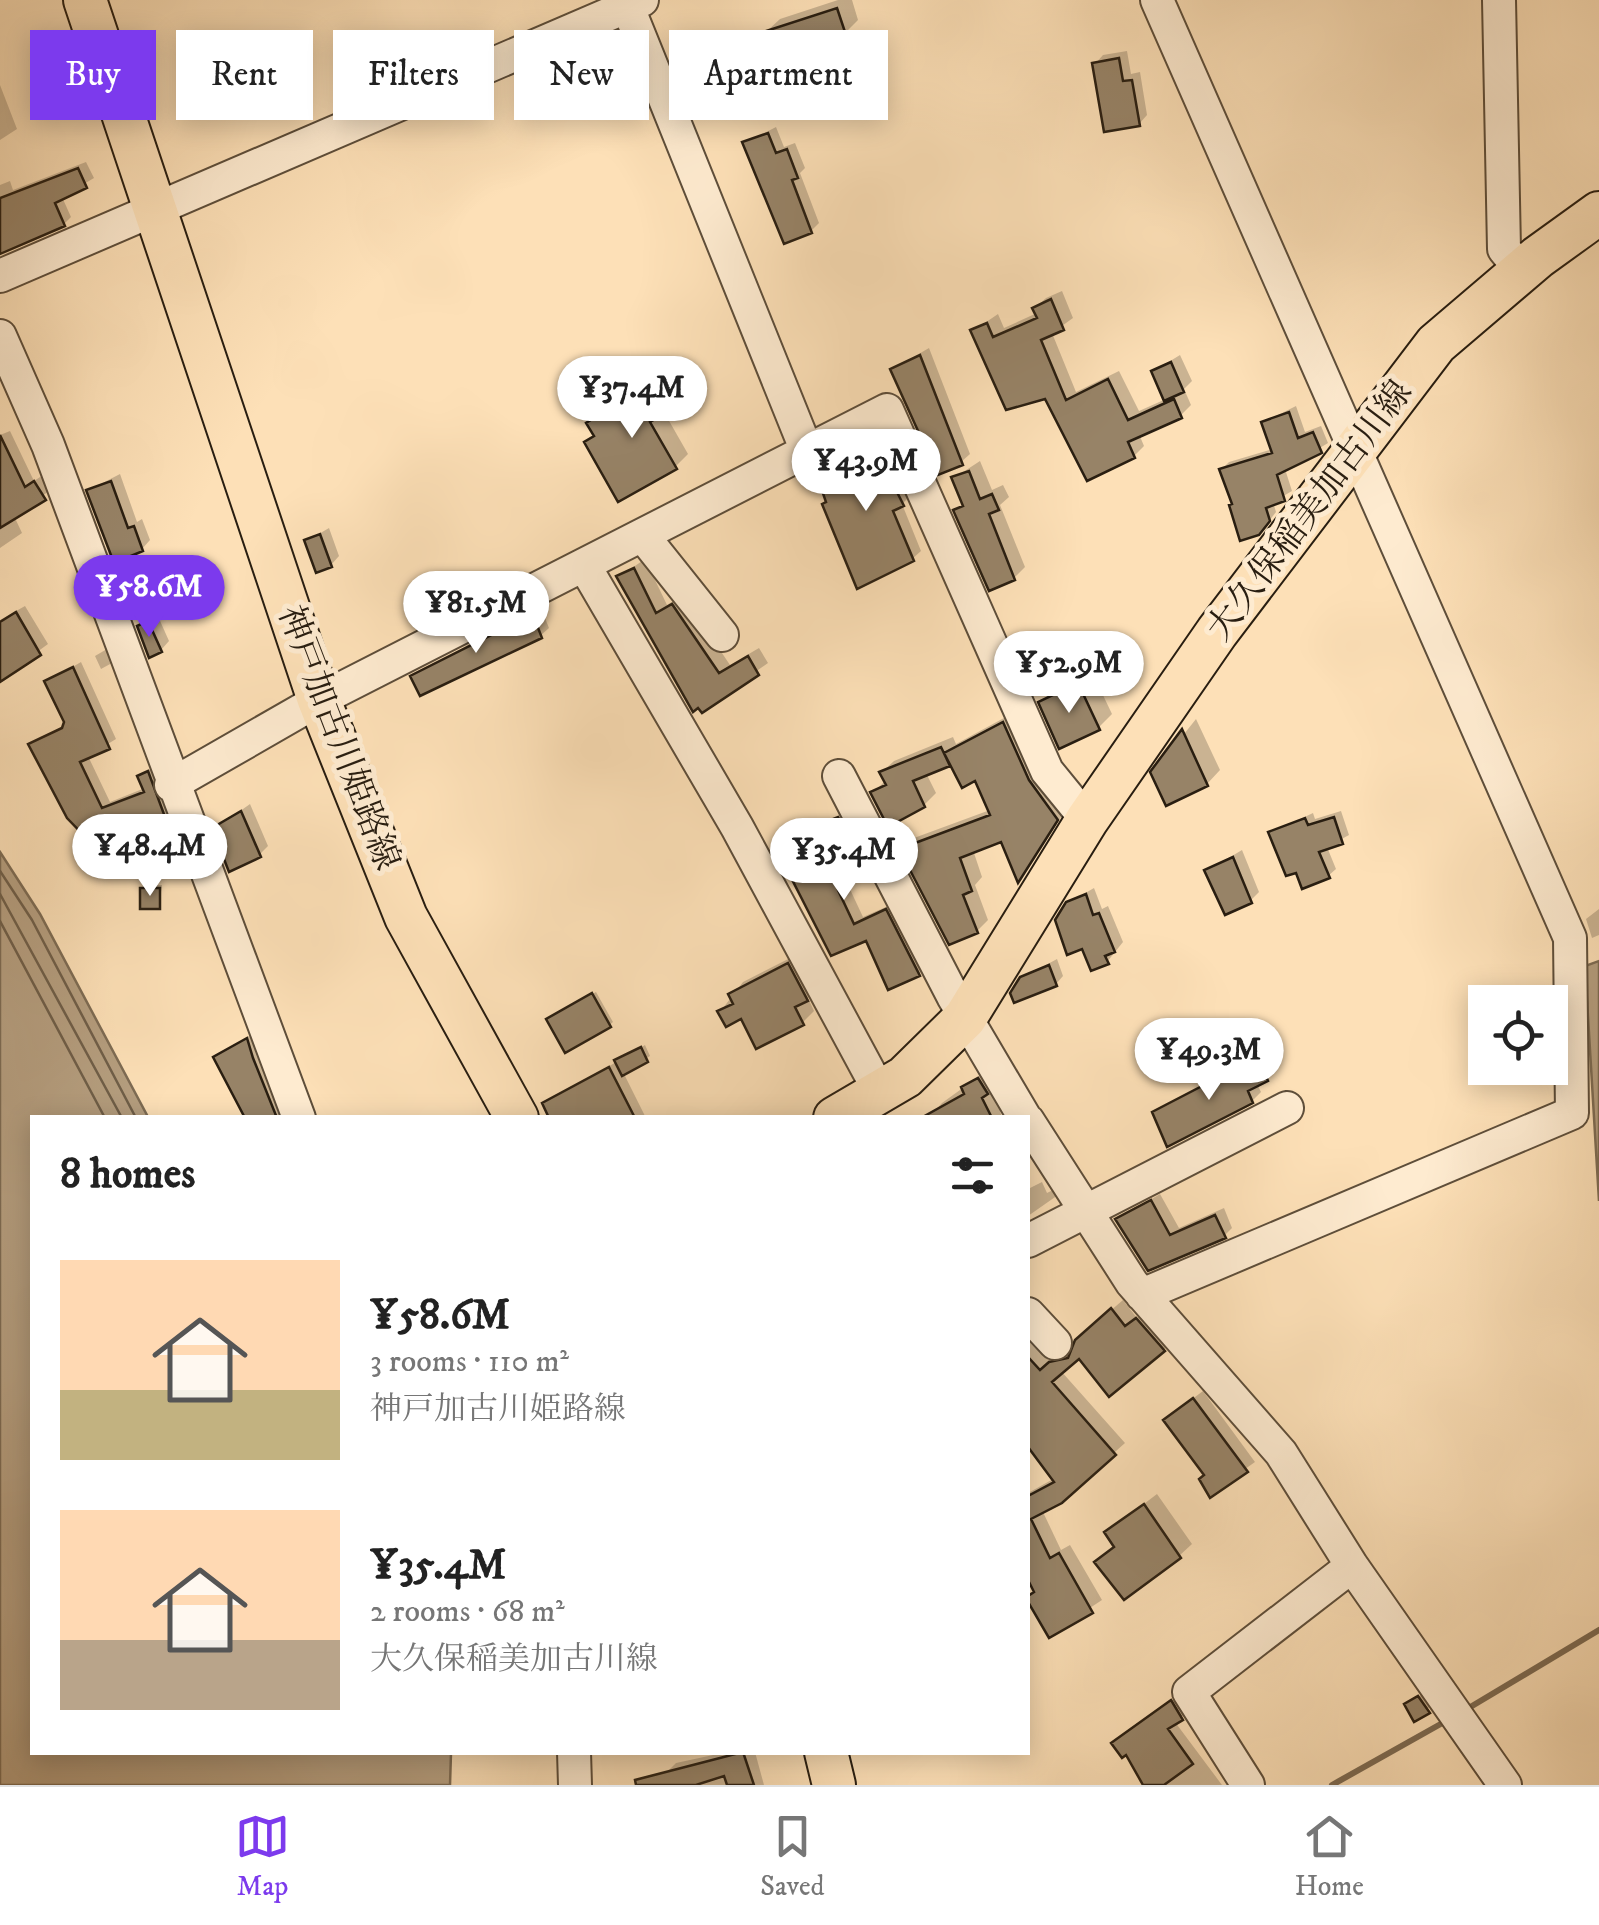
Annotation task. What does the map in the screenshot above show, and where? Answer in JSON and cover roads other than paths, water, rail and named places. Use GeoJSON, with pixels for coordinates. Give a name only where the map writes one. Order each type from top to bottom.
{"type":"FeatureCollection","features":[{"type":"Feature","properties":{"kind":"main road","name":"神戸加古川姫路線"},"geometry":{"type":"LineString","coordinates":[[85,0],[319,700],[406,917],[516,1115]]}},
{"type":"Feature","properties":{"kind":"main road","name":"大久保稲美加古川線"},"geometry":{"type":"LineString","coordinates":[[841,1115],[881,1094],[965,1018],[1087,820],[1217,632],[1436,344],[1522,270],[1599,213]]}},
{"type":"Feature","properties":{"kind":"main road"},"geometry":{"type":"LineString","coordinates":[[827,1755],[834,1785]]}},
{"type":"Feature","properties":{"kind":"street"},"geometry":{"type":"LineString","coordinates":[[1142,1296],[1572,1112],[1570,938],[1157,0]]}},
{"type":"Feature","properties":{"kind":"street"},"geometry":{"type":"LineString","coordinates":[[1498,0],[1504,250],[1522,270]]}},
{"type":"Feature","properties":{"kind":"street"},"geometry":{"type":"LineString","coordinates":[[0,276],[632,2],[806,449]]}},
{"type":"Feature","properties":{"kind":"street"},"geometry":{"type":"LineString","coordinates":[[0,336],[48,445],[171,786],[298,1115]]}},
{"type":"Feature","properties":{"kind":"street"},"geometry":{"type":"LineString","coordinates":[[171,786],[319,700],[887,410],[1047,771],[1087,820]]}},
{"type":"Feature","properties":{"kind":"street"},"geometry":{"type":"LineString","coordinates":[[644,536],[722,635]]}},
{"type":"Feature","properties":{"kind":"street"},"geometry":{"type":"LineString","coordinates":[[584,565],[737,827],[881,1094]]}},
{"type":"Feature","properties":{"kind":"street"},"geometry":{"type":"LineString","coordinates":[[839,776],[965,1018],[1024,1115]]}},
{"type":"Feature","properties":{"kind":"street"},"geometry":{"type":"LineString","coordinates":[[1030,1239],[1288,1108]]}},
{"type":"Feature","properties":{"kind":"street"},"geometry":{"type":"LineString","coordinates":[[1030,1126],[1142,1296],[1227,1386],[1281,1453],[1352,1566],[1505,1785]]}},
{"type":"Feature","properties":{"kind":"street"},"geometry":{"type":"LineString","coordinates":[[1030,1316],[1055,1344]]}},
{"type":"Feature","properties":{"kind":"street"},"geometry":{"type":"LineString","coordinates":[[1248,1785],[1188,1692],[1352,1566]]}},
{"type":"Feature","properties":{"kind":"street"},"geometry":{"type":"LineString","coordinates":[[574,1755],[575,1785]]}},
{"type":"Feature","properties":{"kind":"water"},"geometry":{"type":"Polygon","coordinates":[[[0,852],[40,914],[147,1115],[30,1115],[30,1755],[451,1755],[450,1785],[0,1785],[0,852]]]}},
{"type":"Feature","properties":{"kind":"water"},"geometry":{"type":"Polygon","coordinates":[[[1599,961],[1599,1201],[1585,966],[1599,961]]]}},
{"type":"Feature","properties":{"kind":"waterway"},"geometry":{"type":"LineString","coordinates":[[1467,1709],[1599,1630]]}},
{"type":"Feature","properties":{"kind":"waterway"},"geometry":{"type":"LineString","coordinates":[[1332,1785],[1446,1721]]}}]}
